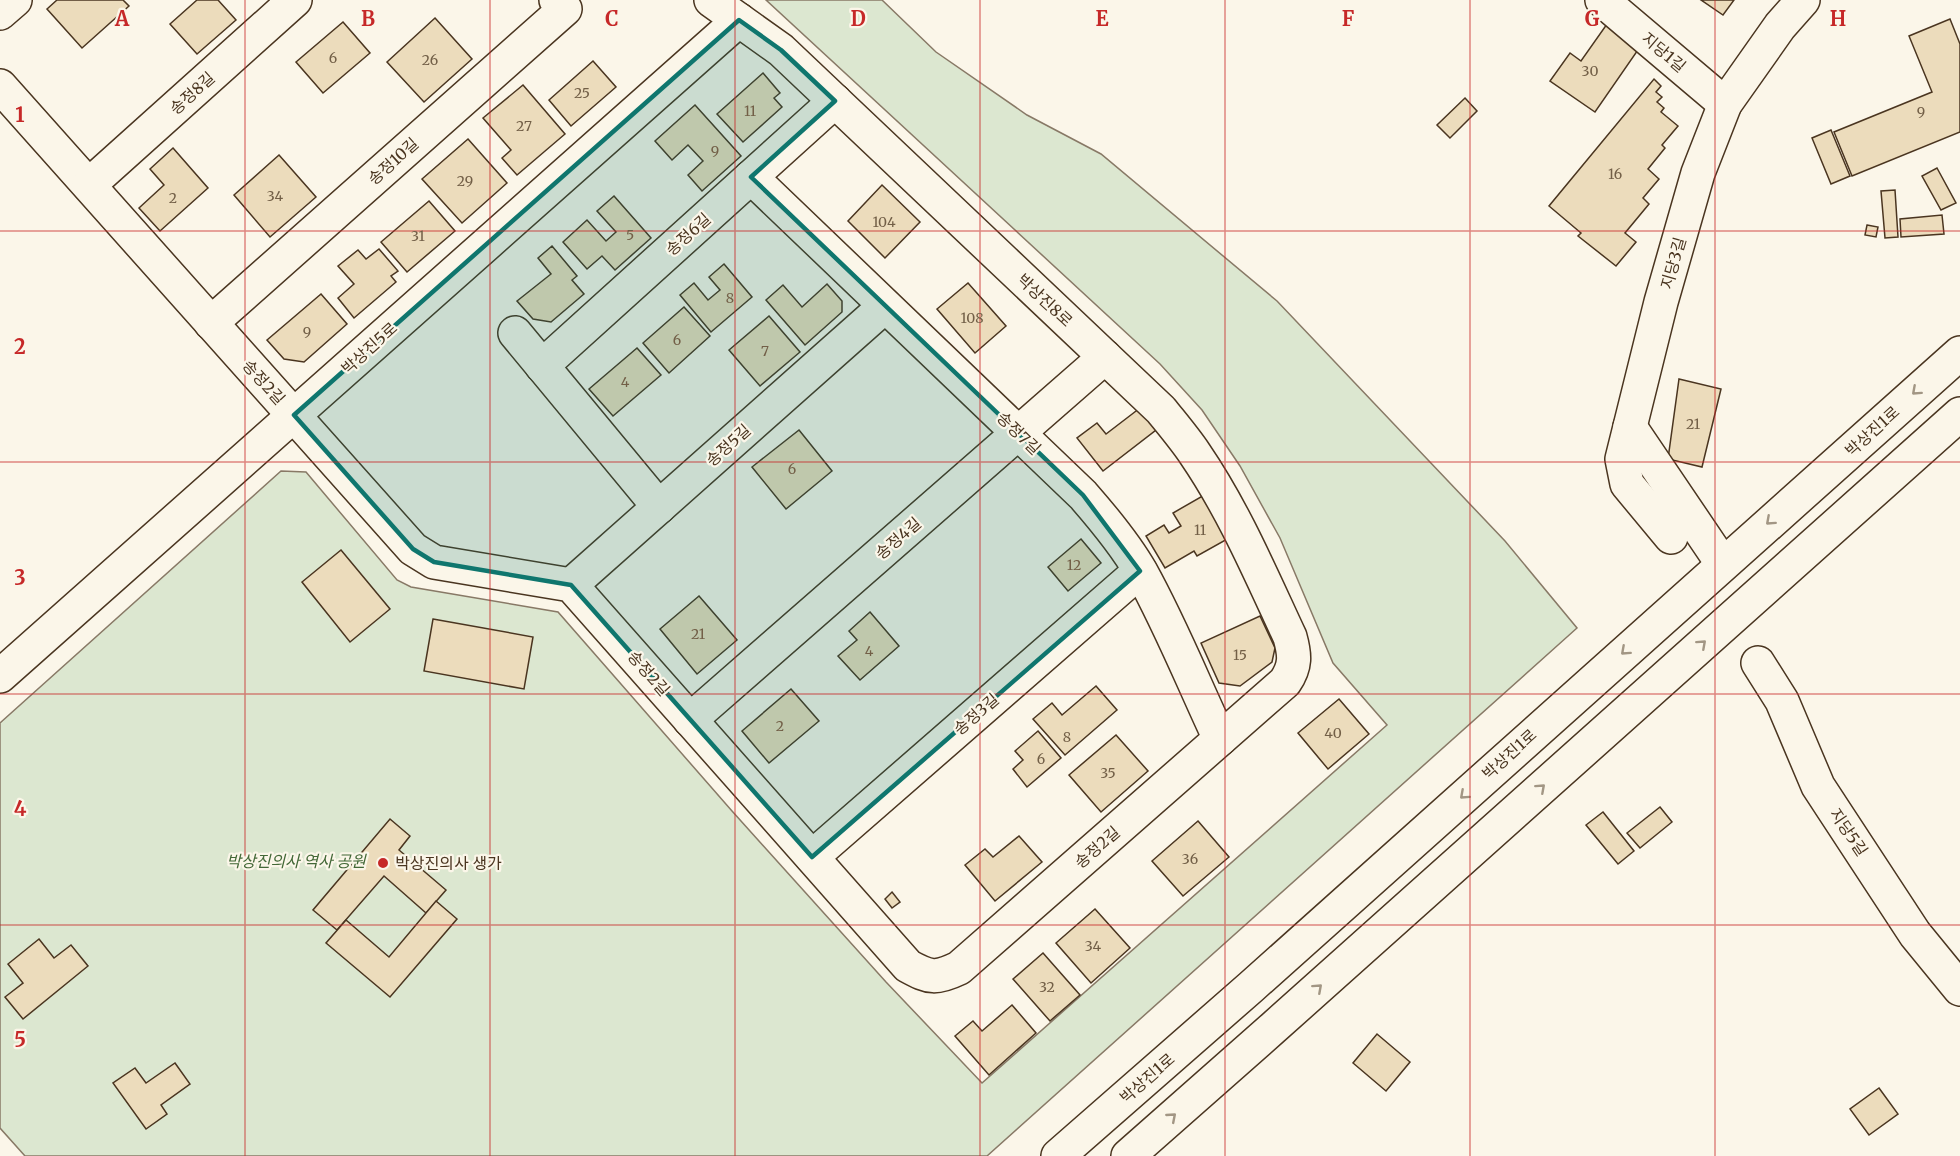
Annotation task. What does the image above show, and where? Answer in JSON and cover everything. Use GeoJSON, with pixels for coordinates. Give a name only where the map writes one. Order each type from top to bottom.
{"type":"FeatureCollection","features":[{"type":"Feature","properties":{"kind":"street"},"geometry":{"type":"LineString","coordinates":[[0,13],[15,0]]}},
{"type":"Feature","properties":{"kind":"street","name":"송정8길"},"geometry":{"type":"LineString","coordinates":[[88,185],[295,0]]}},
{"type":"Feature","properties":{"kind":"street","name":"송정10길"},"geometry":{"type":"LineString","coordinates":[[211,323],[565,9],[555,0]]}},
{"type":"Feature","properties":{"kind":"street","name":"박상진8로"},"geometry":{"type":"LineString","coordinates":[[711,0],[780,50],[1161,410],[1194,452],[1246,543],[1290,637],[1295,653],[1295,664]]}},
{"type":"Feature","properties":{"kind":"street","name":"지당1길"},"geometry":{"type":"LineString","coordinates":[[1602,0],[1725,104]]}},
{"type":"Feature","properties":{"kind":"street","name":"지당3길"},"geometry":{"type":"LineString","coordinates":[[1671,537],[1627,484],[1622,459],[1661,302],[1698,172],[1725,104],[1780,26],[1803,0]]}},
{"type":"Feature","properties":{"kind":"street","name":"박상진5로"},"geometry":{"type":"LineString","coordinates":[[0,676],[739,20]]}},
{"type":"Feature","properties":{"kind":"street","name":"송정2길"},"geometry":{"type":"LineString","coordinates":[[0,86],[413,549],[434,562],[571,585],[908,966],[925,975],[943,975],[959,968],[1285,682],[1295,664]]}},
{"type":"Feature","properties":{"kind":"street","name":"송정6길"},"geometry":{"type":"LineString","coordinates":[[542,366],[835,101]]}},
{"type":"Feature","properties":{"kind":"street","name":"송정7길"},"geometry":{"type":"LineString","coordinates":[[751,177],[1083,495],[1114,531],[1140,571],[1160,609],[1220,739]]}},
{"type":"Feature","properties":{"kind":"street","name":"송정5길"},"geometry":{"type":"LineString","coordinates":[[571,585],[885,306]]}},
{"type":"Feature","properties":{"kind":"street"},"geometry":{"type":"LineString","coordinates":[[515,333],[659,507]]}},
{"type":"Feature","properties":{"kind":"street","name":"박상진1로"},"geometry":{"type":"LineString","coordinates":[[1058,1156],[1251,987],[1960,352]]}},
{"type":"Feature","properties":{"kind":"street","name":"송정4길"},"geometry":{"type":"LineString","coordinates":[[690,720],[1105,357]]}},
{"type":"Feature","properties":{"kind":"street"},"geometry":{"type":"LineString","coordinates":[[1128,1156],[1960,414]]}},
{"type":"Feature","properties":{"kind":"street"},"geometry":{"type":"LineString","coordinates":[[1630,427],[1722,563]]}},
{"type":"Feature","properties":{"kind":"street","name":"송정3길"},"geometry":{"type":"LineString","coordinates":[[812,857],[1140,571]]}},
{"type":"Feature","properties":{"kind":"street","name":"지당5길"},"geometry":{"type":"LineString","coordinates":[[1758,663],[1782,701],[1818,786],[1915,934],[1960,989]]}},
{"type":"Feature","properties":{"kind":"highlighted area"},"geometry":{"type":"Polygon","coordinates":[[[739,20],[781,50],[835,101],[751,177],[1083,495],[1140,571],[812,857],[571,585],[434,562],[413,549],[294,415],[739,20]]]}},
{"type":"Feature","properties":{"kind":"green space","name":"박상진의사 역사 공원"},"geometry":{"type":"Polygon","coordinates":[[[766,0],[882,0],[936,52],[1027,115],[1101,154],[1277,301],[1505,541],[1577,628],[987,1156],[25,1156],[0,1128],[0,723],[281,471],[306,472],[397,580],[411,587],[558,612],[732,811],[886,982],[982,1083],[1387,725],[1333,663],[1280,538],[1240,466],[1202,410],[1160,364],[766,0]]]}},
{"type":"Feature","properties":{"kind":"building"},"geometry":{"type":"Polygon","coordinates":[[[57,0],[123,0],[129,6],[82,48],[47,9],[57,0]]]}},
{"type":"Feature","properties":{"kind":"building"},"geometry":{"type":"Polygon","coordinates":[[[197,0],[218,0],[236,20],[197,54],[170,24],[197,0]]]}},
{"type":"Feature","properties":{"kind":"building"},"geometry":{"type":"Polygon","coordinates":[[[1701,0],[1734,0],[1723,15],[1701,0]]]}},
{"type":"Feature","properties":{"kind":"building"},"geometry":{"type":"Polygon","coordinates":[[[435,18],[472,59],[424,102],[387,62],[435,18]]]}},
{"type":"Feature","properties":{"kind":"building"},"geometry":{"type":"Polygon","coordinates":[[[1950,19],[1960,44],[1960,132],[1852,176],[1834,132],[1932,92],[1909,36],[1950,19]]]}},
{"type":"Feature","properties":{"kind":"building"},"geometry":{"type":"Polygon","coordinates":[[[343,22],[370,53],[323,93],[296,62],[343,22]]]}},
{"type":"Feature","properties":{"kind":"building"},"geometry":{"type":"Polygon","coordinates":[[[1607,24],[1640,47],[1595,112],[1550,81],[1570,53],[1581,61],[1607,24]]]}},
{"type":"Feature","properties":{"kind":"building"},"geometry":{"type":"Polygon","coordinates":[[[593,61],[616,87],[571,126],[549,100],[593,61]]]}},
{"type":"Feature","properties":{"kind":"building"},"geometry":{"type":"Polygon","coordinates":[[[763,73],[780,93],[774,98],[782,107],[743,142],[717,114],[763,73]]]}},
{"type":"Feature","properties":{"kind":"building"},"geometry":{"type":"Polygon","coordinates":[[[1654,79],[1661,86],[1656,92],[1662,97],[1657,102],[1664,108],[1661,112],[1678,126],[1662,145],[1665,148],[1648,169],[1659,179],[1643,198],[1649,204],[1625,233],[1636,242],[1616,266],[1578,236],[1581,233],[1549,206],[1654,79]]]}},
{"type":"Feature","properties":{"kind":"building"},"geometry":{"type":"Polygon","coordinates":[[[523,85],[565,134],[517,175],[502,158],[511,150],[483,118],[523,85]]]}},
{"type":"Feature","properties":{"kind":"building"},"geometry":{"type":"Polygon","coordinates":[[[1465,98],[1477,111],[1450,138],[1437,125],[1465,98]]]}},
{"type":"Feature","properties":{"kind":"building"},"geometry":{"type":"Polygon","coordinates":[[[695,105],[741,156],[702,191],[688,175],[703,161],[688,145],[672,160],[655,141],[695,105]]]}},
{"type":"Feature","properties":{"kind":"building"},"geometry":{"type":"Polygon","coordinates":[[[1831,130],[1850,176],[1831,184],[1812,138],[1831,130]]]}},
{"type":"Feature","properties":{"kind":"building"},"geometry":{"type":"Polygon","coordinates":[[[468,139],[507,183],[462,223],[422,179],[468,139]]]}},
{"type":"Feature","properties":{"kind":"building"},"geometry":{"type":"Polygon","coordinates":[[[173,148],[208,188],[160,231],[139,208],[164,185],[150,169],[173,148]]]}},
{"type":"Feature","properties":{"kind":"building"},"geometry":{"type":"Polygon","coordinates":[[[279,155],[316,197],[270,237],[234,195],[279,155]]]}},
{"type":"Feature","properties":{"kind":"building"},"geometry":{"type":"Polygon","coordinates":[[[1937,168],[1956,203],[1941,210],[1922,176],[1937,168]]]}},
{"type":"Feature","properties":{"kind":"building"},"geometry":{"type":"Polygon","coordinates":[[[882,185],[920,222],[885,258],[848,221],[882,185]]]}},
{"type":"Feature","properties":{"kind":"building"},"geometry":{"type":"Polygon","coordinates":[[[1895,190],[1898,237],[1885,238],[1881,191],[1895,190]]]}},
{"type":"Feature","properties":{"kind":"building"},"geometry":{"type":"Polygon","coordinates":[[[614,196],[651,238],[615,270],[602,256],[587,269],[563,242],[587,220],[606,241],[616,232],[597,211],[614,196]]]}},
{"type":"Feature","properties":{"kind":"building"},"geometry":{"type":"Polygon","coordinates":[[[429,201],[455,231],[407,272],[381,242],[429,201]]]}},
{"type":"Feature","properties":{"kind":"building"},"geometry":{"type":"Polygon","coordinates":[[[1942,215],[1944,234],[1901,237],[1900,219],[1942,215]]]}},
{"type":"Feature","properties":{"kind":"building"},"geometry":{"type":"Polygon","coordinates":[[[1867,225],[1878,227],[1876,237],[1865,235],[1867,225]]]}},
{"type":"Feature","properties":{"kind":"building"},"geometry":{"type":"Polygon","coordinates":[[[552,246],[577,276],[572,280],[584,294],[551,322],[533,319],[517,301],[551,274],[538,258],[552,246]]]}},
{"type":"Feature","properties":{"kind":"building"},"geometry":{"type":"Polygon","coordinates":[[[379,249],[398,271],[391,276],[396,282],[354,318],[338,298],[354,284],[338,266],[358,250],[366,259],[379,249]]]}},
{"type":"Feature","properties":{"kind":"building"},"geometry":{"type":"Polygon","coordinates":[[[724,264],[752,297],[711,332],[680,295],[694,283],[708,300],[720,290],[709,277],[724,264]]]}},
{"type":"Feature","properties":{"kind":"building"},"geometry":{"type":"Polygon","coordinates":[[[968,283],[1006,326],[975,353],[937,309],[968,283]]]}},
{"type":"Feature","properties":{"kind":"building"},"geometry":{"type":"Polygon","coordinates":[[[827,284],[842,301],[842,312],[805,345],[766,300],[783,285],[802,307],[827,284]]]}},
{"type":"Feature","properties":{"kind":"building"},"geometry":{"type":"Polygon","coordinates":[[[321,294],[347,324],[304,362],[284,359],[267,340],[321,294]]]}},
{"type":"Feature","properties":{"kind":"building"},"geometry":{"type":"Polygon","coordinates":[[[684,307],[710,336],[669,373],[643,343],[684,307]]]}},
{"type":"Feature","properties":{"kind":"building"},"geometry":{"type":"Polygon","coordinates":[[[769,316],[800,352],[760,386],[729,350],[769,316]]]}},
{"type":"Feature","properties":{"kind":"building"},"geometry":{"type":"Polygon","coordinates":[[[637,348],[661,375],[613,416],[589,389],[637,348]]]}},
{"type":"Feature","properties":{"kind":"building"},"geometry":{"type":"Polygon","coordinates":[[[1679,379],[1721,389],[1702,467],[1668,459],[1679,379]]]}},
{"type":"Feature","properties":{"kind":"building"},"geometry":{"type":"Polygon","coordinates":[[[1140,408],[1156,430],[1103,471],[1077,438],[1097,423],[1106,434],[1140,408]]]}},
{"type":"Feature","properties":{"kind":"building"},"geometry":{"type":"Polygon","coordinates":[[[799,430],[832,471],[786,509],[752,467],[799,430]]]}},
{"type":"Feature","properties":{"kind":"building"},"geometry":{"type":"Polygon","coordinates":[[[1206,494],[1231,537],[1197,556],[1194,551],[1165,568],[1146,536],[1164,525],[1169,533],[1181,526],[1173,513],[1206,494]]]}},
{"type":"Feature","properties":{"kind":"building"},"geometry":{"type":"Polygon","coordinates":[[[1081,539],[1101,563],[1068,591],[1048,567],[1081,539]]]}},
{"type":"Feature","properties":{"kind":"building"},"geometry":{"type":"Polygon","coordinates":[[[341,550],[390,609],[350,642],[302,582],[341,550]]]}},
{"type":"Feature","properties":{"kind":"building"},"geometry":{"type":"Polygon","coordinates":[[[699,596],[737,640],[697,674],[660,629],[699,596]]]}},
{"type":"Feature","properties":{"kind":"building"},"geometry":{"type":"Polygon","coordinates":[[[870,612],[899,646],[860,680],[838,656],[857,640],[849,631],[870,612]]]}},
{"type":"Feature","properties":{"kind":"building"},"geometry":{"type":"Polygon","coordinates":[[[1260,616],[1275,648],[1272,662],[1240,686],[1219,683],[1201,643],[1260,616]]]}},
{"type":"Feature","properties":{"kind":"building"},"geometry":{"type":"Polygon","coordinates":[[[433,619],[533,637],[524,689],[424,671],[433,619]]]}},
{"type":"Feature","properties":{"kind":"building"},"geometry":{"type":"Polygon","coordinates":[[[1096,686],[1117,710],[1065,755],[1033,719],[1052,703],[1062,715],[1096,686]]]}},
{"type":"Feature","properties":{"kind":"building"},"geometry":{"type":"Polygon","coordinates":[[[791,689],[819,721],[769,763],[742,731],[791,689]]]}},
{"type":"Feature","properties":{"kind":"building"},"geometry":{"type":"Polygon","coordinates":[[[1339,699],[1369,734],[1328,769],[1298,733],[1339,699]]]}},
{"type":"Feature","properties":{"kind":"building"},"geometry":{"type":"Polygon","coordinates":[[[1038,731],[1061,758],[1027,787],[1013,769],[1023,760],[1015,751],[1038,731]]]}},
{"type":"Feature","properties":{"kind":"building"},"geometry":{"type":"Polygon","coordinates":[[[1116,735],[1148,771],[1101,812],[1069,775],[1116,735]]]}},
{"type":"Feature","properties":{"kind":"building"},"geometry":{"type":"Polygon","coordinates":[[[1660,807],[1672,822],[1640,848],[1627,833],[1660,807]]]}},
{"type":"Feature","properties":{"kind":"building"},"geometry":{"type":"Polygon","coordinates":[[[1603,812],[1634,851],[1618,864],[1586,825],[1603,812]]]}},
{"type":"Feature","properties":{"kind":"building","name":"박상진의사 생가"},"geometry":{"type":"Polygon","coordinates":[[[390,819],[410,836],[399,850],[446,890],[426,913],[384,876],[337,930],[313,910],[390,819]]]}},
{"type":"Feature","properties":{"kind":"building"},"geometry":{"type":"Polygon","coordinates":[[[1198,821],[1229,857],[1183,896],[1152,861],[1198,821]]]}},
{"type":"Feature","properties":{"kind":"building"},"geometry":{"type":"Polygon","coordinates":[[[1019,836],[1042,862],[995,901],[965,865],[985,849],[993,857],[1019,836]]]}},
{"type":"Feature","properties":{"kind":"building"},"geometry":{"type":"Polygon","coordinates":[[[892,892],[900,902],[892,908],[885,899],[892,892]]]}},
{"type":"Feature","properties":{"kind":"building","name":"박상진의사 생가"},"geometry":{"type":"Polygon","coordinates":[[[436,901],[457,919],[390,997],[326,943],[346,920],[389,957],[436,901]]]}},
{"type":"Feature","properties":{"kind":"building"},"geometry":{"type":"Polygon","coordinates":[[[1095,909],[1130,948],[1091,983],[1056,943],[1095,909]]]}},
{"type":"Feature","properties":{"kind":"building"},"geometry":{"type":"Polygon","coordinates":[[[39,939],[54,958],[71,945],[88,966],[23,1019],[5,997],[23,983],[8,964],[39,939]]]}},
{"type":"Feature","properties":{"kind":"building"},"geometry":{"type":"Polygon","coordinates":[[[1043,953],[1080,995],[1050,1021],[1013,979],[1043,953]]]}},
{"type":"Feature","properties":{"kind":"building"},"geometry":{"type":"Polygon","coordinates":[[[1012,1005],[1036,1033],[989,1075],[955,1036],[973,1021],[982,1031],[1012,1005]]]}},
{"type":"Feature","properties":{"kind":"building"},"geometry":{"type":"Polygon","coordinates":[[[1377,1034],[1410,1062],[1386,1091],[1353,1063],[1377,1034]]]}},
{"type":"Feature","properties":{"kind":"building"},"geometry":{"type":"Polygon","coordinates":[[[175,1063],[190,1084],[161,1105],[167,1114],[146,1129],[113,1083],[135,1068],[146,1083],[175,1063]]]}},
{"type":"Feature","properties":{"kind":"building"},"geometry":{"type":"Polygon","coordinates":[[[1879,1088],[1898,1114],[1869,1135],[1850,1109],[1879,1088]]]}},
{"type":"Feature","properties":{"kind":"place","name":"박상진의사 생가"},"geometry":{"type":"Point","coordinates":[383,863]}}]}
